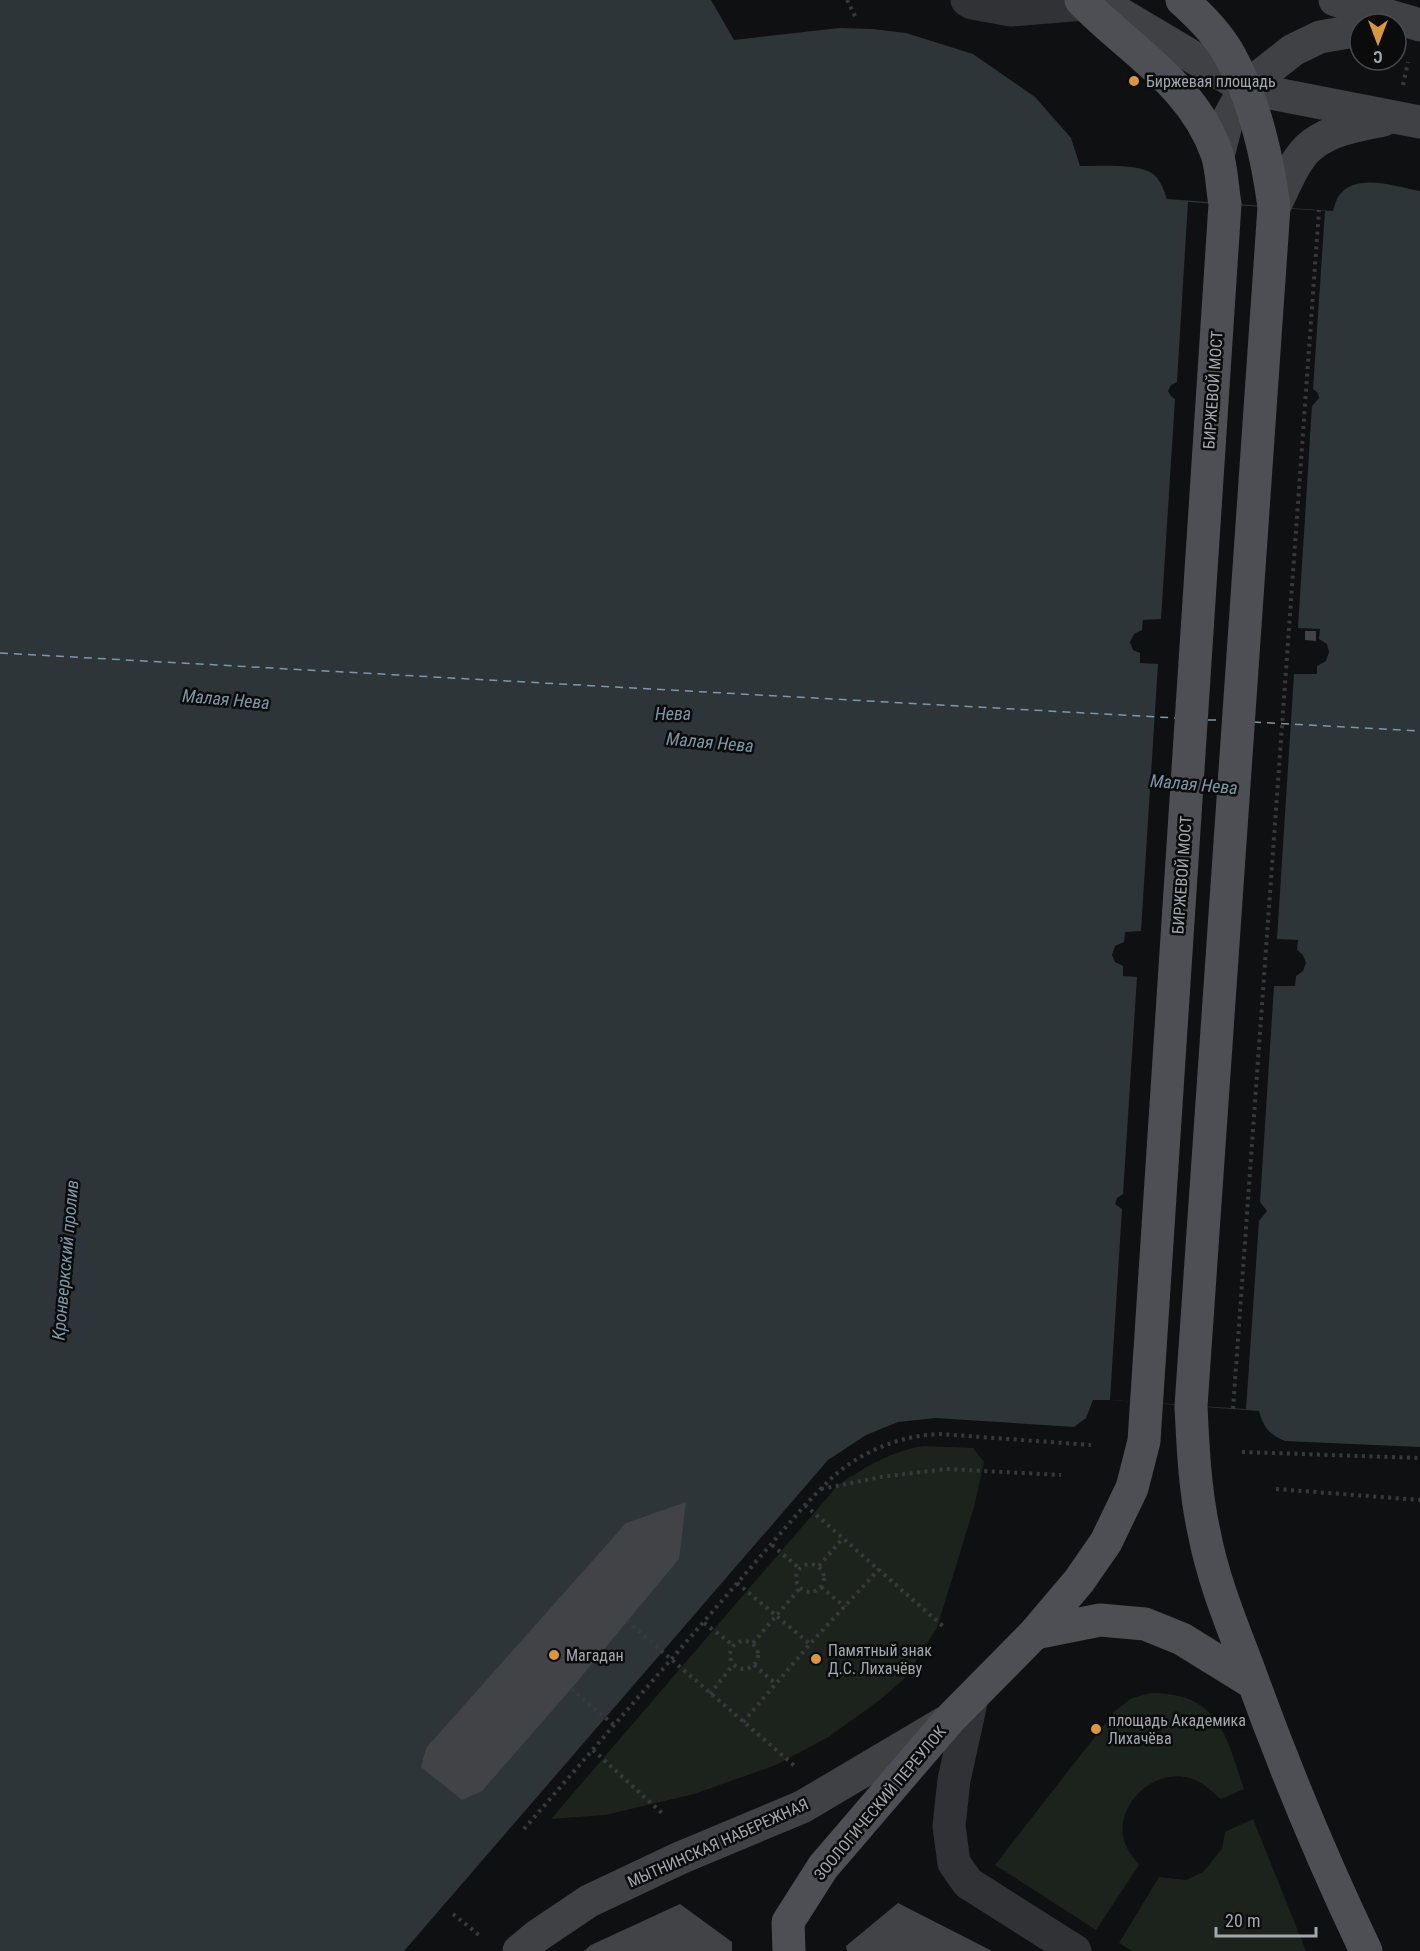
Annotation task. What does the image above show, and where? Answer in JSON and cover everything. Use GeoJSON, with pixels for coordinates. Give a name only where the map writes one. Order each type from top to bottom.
{"type":"FeatureCollection","features":[{"type":"Feature","properties":{"kind":"main road"},"geometry":{"type":"LineString","coordinates":[[1182,0],[1212,31],[1230,56],[1245,88],[1269,168],[1275,207],[1191,1406],[1195,1474],[1204,1533],[1216,1582],[1315,1841],[1366,1951]]}},
{"type":"Feature","properties":{"kind":"main road"},"geometry":{"type":"LineString","coordinates":[[1335,0],[1420,26]]}},
{"type":"Feature","properties":{"kind":"main road"},"geometry":{"type":"LineString","coordinates":[[1087,1],[1245,88],[1405,111]]}},
{"type":"Feature","properties":{"kind":"main road"},"geometry":{"type":"LineString","coordinates":[[1087,1],[1174,84],[1195,109],[1218,156]]}},
{"type":"Feature","properties":{"kind":"main road"},"geometry":{"type":"LineString","coordinates":[[1218,156],[1227,121],[1245,88],[1293,50],[1320,37],[1348,32]]}},
{"type":"Feature","properties":{"kind":"main road"},"geometry":{"type":"LineString","coordinates":[[1275,207],[1297,163],[1312,145],[1343,129],[1405,111]]}},
{"type":"Feature","properties":{"kind":"main road","name":"БИРЖЕВОЙ МОСТ"},"geometry":{"type":"LineString","coordinates":[[1035,1633],[1080,1581],[1106,1542],[1132,1488],[1144,1441],[1225,204],[1218,156]]}},
{"type":"Feature","properties":{"kind":"main road"},"geometry":{"type":"LineString","coordinates":[[961,1709],[1035,1633],[1100,1620],[1145,1624],[1182,1639],[1253,1683]]}},
{"type":"Feature","properties":{"kind":"main road","name":"МЫТНИНСКАЯ НАБЕРЕЖНАЯ"},"geometry":{"type":"LineString","coordinates":[[519,1951],[589,1901],[680,1858],[802,1807],[961,1709]]}},
{"type":"Feature","properties":{"kind":"main road","name":"ЗООЛОГИЧЕСКИЙ ПЕРЕУЛОК"},"geometry":{"type":"LineString","coordinates":[[789,1951],[788,1922],[823,1867],[961,1709]]}},
{"type":"Feature","properties":{"kind":"street"},"geometry":{"type":"LineString","coordinates":[[967,0],[972,3],[1011,10],[1087,1]]}},
{"type":"Feature","properties":{"kind":"street"},"geometry":{"type":"LineString","coordinates":[[961,1709],[949,1826],[954,1863],[968,1883],[1075,1951]]}},
{"type":"Feature","properties":{"kind":"path"},"geometry":{"type":"LineString","coordinates":[[847,0],[855,16]]}},
{"type":"Feature","properties":{"kind":"path"},"geometry":{"type":"LineString","coordinates":[[1405,111],[1407,72]]}},
{"type":"Feature","properties":{"kind":"path"},"geometry":{"type":"LineString","coordinates":[[1233,1409],[1319,210]]}},
{"type":"Feature","properties":{"kind":"path"},"geometry":{"type":"LineString","coordinates":[[524,1829],[805,1505],[837,1473],[866,1454],[908,1437],[940,1434],[1091,1445]]}},
{"type":"Feature","properties":{"kind":"path"},"geometry":{"type":"LineString","coordinates":[[1242,1452],[1420,1458]]}},
{"type":"Feature","properties":{"kind":"path"},"geometry":{"type":"LineString","coordinates":[[821,1489],[881,1477],[946,1469],[1061,1474]]}},
{"type":"Feature","properties":{"kind":"path"},"geometry":{"type":"LineString","coordinates":[[1276,1489],[1420,1500]]}},
{"type":"Feature","properties":{"kind":"path"},"geometry":{"type":"LineString","coordinates":[[805,1505],[945,1628]]}},
{"type":"Feature","properties":{"kind":"path"},"geometry":{"type":"LineString","coordinates":[[819,1566],[843,1538]]}},
{"type":"Feature","properties":{"kind":"path"},"geometry":{"type":"LineString","coordinates":[[772,1545],[799,1568]]}},
{"type":"Feature","properties":{"kind":"path"},"geometry":{"type":"LineString","coordinates":[[808,1563],[819,1566],[824,1576],[821,1587],[810,1592],[800,1588],[796,1578],[799,1568],[808,1563]]}},
{"type":"Feature","properties":{"kind":"path"},"geometry":{"type":"LineString","coordinates":[[744,1722],[810,1644],[879,1569]]}},
{"type":"Feature","properties":{"kind":"path"},"geometry":{"type":"LineString","coordinates":[[737,1583],[810,1644]]}},
{"type":"Feature","properties":{"kind":"path"},"geometry":{"type":"LineString","coordinates":[[821,1587],[845,1607]]}},
{"type":"Feature","properties":{"kind":"path"},"geometry":{"type":"LineString","coordinates":[[753,1643],[800,1588]]}},
{"type":"Feature","properties":{"kind":"path"},"geometry":{"type":"LineString","coordinates":[[627,1621],[797,1768]]}},
{"type":"Feature","properties":{"kind":"path"},"geometry":{"type":"LineString","coordinates":[[704,1623],[733,1645]]}},
{"type":"Feature","properties":{"kind":"path"},"geometry":{"type":"LineString","coordinates":[[740,1641],[753,1643],[758,1654],[754,1665],[738,1669],[733,1665],[729,1655],[733,1645],[740,1641]]}},
{"type":"Feature","properties":{"kind":"path"},"geometry":{"type":"LineString","coordinates":[[710,1694],[733,1665]]}},
{"type":"Feature","properties":{"kind":"path"},"geometry":{"type":"LineString","coordinates":[[754,1665],[776,1684]]}},
{"type":"Feature","properties":{"kind":"path"},"geometry":{"type":"LineString","coordinates":[[571,1689],[614,1725]]}},
{"type":"Feature","properties":{"kind":"path"},"geometry":{"type":"LineString","coordinates":[[593,1750],[664,1815]]}},
{"type":"Feature","properties":{"kind":"path"},"geometry":{"type":"LineString","coordinates":[[453,1914],[479,1935]]}},
{"type":"Feature","properties":{"kind":"shaded area"},"geometry":{"type":"Polygon","coordinates":[[[924,1446],[973,1448],[984,1462],[974,1507],[937,1628],[904,1679],[881,1699],[830,1736],[776,1765],[694,1794],[605,1815],[551,1819],[838,1485],[889,1456],[924,1446]]]}},
{"type":"Feature","properties":{"kind":"shaded area"},"geometry":{"type":"Polygon","coordinates":[[[1151,1693],[1174,1695],[1192,1700],[1206,1709],[1225,1735],[1244,1789],[1221,1799],[1198,1781],[1177,1776],[1164,1778],[1142,1790],[1133,1800],[1123,1823],[1125,1844],[1139,1865],[1096,1930],[995,1865],[1115,1711],[1132,1698],[1151,1693]]]}},
{"type":"Feature","properties":{"kind":"shaded area"},"geometry":{"type":"Polygon","coordinates":[[[1253,1819],[1306,1951],[1132,1951],[1119,1943],[1159,1877],[1186,1880],[1203,1872],[1222,1849],[1225,1832],[1253,1819]]]}},
{"type":"Feature","properties":{"kind":"water","name":"Нева"},"geometry":{"type":"Polygon","coordinates":[[[0,0],[711,0],[734,40],[839,28],[873,29],[906,33],[973,54],[1035,97],[1071,138],[1080,166],[1118,166],[1147,170],[1158,179],[1167,199],[1333,211],[1338,197],[1345,189],[1355,185],[1388,184],[1420,191],[1420,1447],[1285,1441],[1268,1430],[1259,1411],[1110,1400],[1093,1400],[1086,1418],[1074,1427],[936,1418],[898,1422],[866,1435],[828,1460],[404,1951],[0,1951],[0,0]]]}},
{"type":"Feature","properties":{"kind":"pier"},"geometry":{"type":"Polygon","coordinates":[[[1188,202],[1325,211],[1313,389],[1318,393],[1319,398],[1312,406],[1298,628],[1320,629],[1319,639],[1327,644],[1329,652],[1326,661],[1317,666],[1317,674],[1294,674],[1277,939],[1298,940],[1297,950],[1303,955],[1306,963],[1303,971],[1296,976],[1295,986],[1274,986],[1260,1202],[1267,1211],[1259,1221],[1246,1409],[1110,1400],[1122,1209],[1115,1204],[1117,1198],[1123,1194],[1137,977],[1123,976],[1123,966],[1115,962],[1112,955],[1115,946],[1124,942],[1125,932],[1141,931],[1158,664],[1140,663],[1140,653],[1133,650],[1130,642],[1134,634],[1142,630],[1143,620],[1161,619],[1175,399],[1168,391],[1171,385],[1177,382],[1188,202]]]}},
{"type":"Feature","properties":{"kind":"building"},"geometry":{"type":"Polygon","coordinates":[[[1305,631],[1316,631],[1316,641],[1305,640],[1305,631]]]}},
{"type":"Feature","properties":{"kind":"building","name":"Магадан"},"geometry":{"type":"Polygon","coordinates":[[[686,1502],[679,1559],[571,1689],[482,1791],[462,1800],[421,1767],[426,1748],[626,1523],[686,1502]]]}},
{"type":"Feature","properties":{"kind":"building"},"geometry":{"type":"Polygon","coordinates":[[[898,1903],[992,1951],[847,1951],[846,1946],[898,1903]]]}},
{"type":"Feature","properties":{"kind":"building"},"geometry":{"type":"Polygon","coordinates":[[[680,1904],[732,1942],[732,1951],[584,1951],[591,1945],[680,1904]]]}},
{"type":"Feature","properties":{"kind":"ferry route"},"geometry":{"type":"LineString","coordinates":[[0,653],[1176,718]]}},
{"type":"Feature","properties":{"kind":"ferry route"},"geometry":{"type":"LineString","coordinates":[[1208,720],[1221,720]]}},
{"type":"Feature","properties":{"kind":"ferry route"},"geometry":{"type":"LineString","coordinates":[[1253,722],[1420,731]]}},
{"type":"Feature","properties":{"kind":"place","name":"Биржевая площадь"},"geometry":{"type":"Point","coordinates":[1134,81]}},
{"type":"Feature","properties":{"kind":"place","name":"Магадан"},"geometry":{"type":"Point","coordinates":[554,1655]}},
{"type":"Feature","properties":{"kind":"place","name":"Памятный знак Д.С. Лихачёву"},"geometry":{"type":"Point","coordinates":[816,1659]}},
{"type":"Feature","properties":{"kind":"place","name":"площадь Академика Лихачёва"},"geometry":{"type":"Point","coordinates":[1096,1729]}},
{"type":"Feature","properties":{"kind":"water label","name":"Малая Нева"},"geometry":{"type":"Point","coordinates":[226,699]}},
{"type":"Feature","properties":{"kind":"water label","name":"Малая Нева"},"geometry":{"type":"Point","coordinates":[710,742]}},
{"type":"Feature","properties":{"kind":"water label","name":"Малая Нева"},"geometry":{"type":"Point","coordinates":[1194,784]}},
{"type":"Feature","properties":{"kind":"water label","name":"Кронверкский пролив"},"geometry":{"type":"Point","coordinates":[65,1260]}}]}
